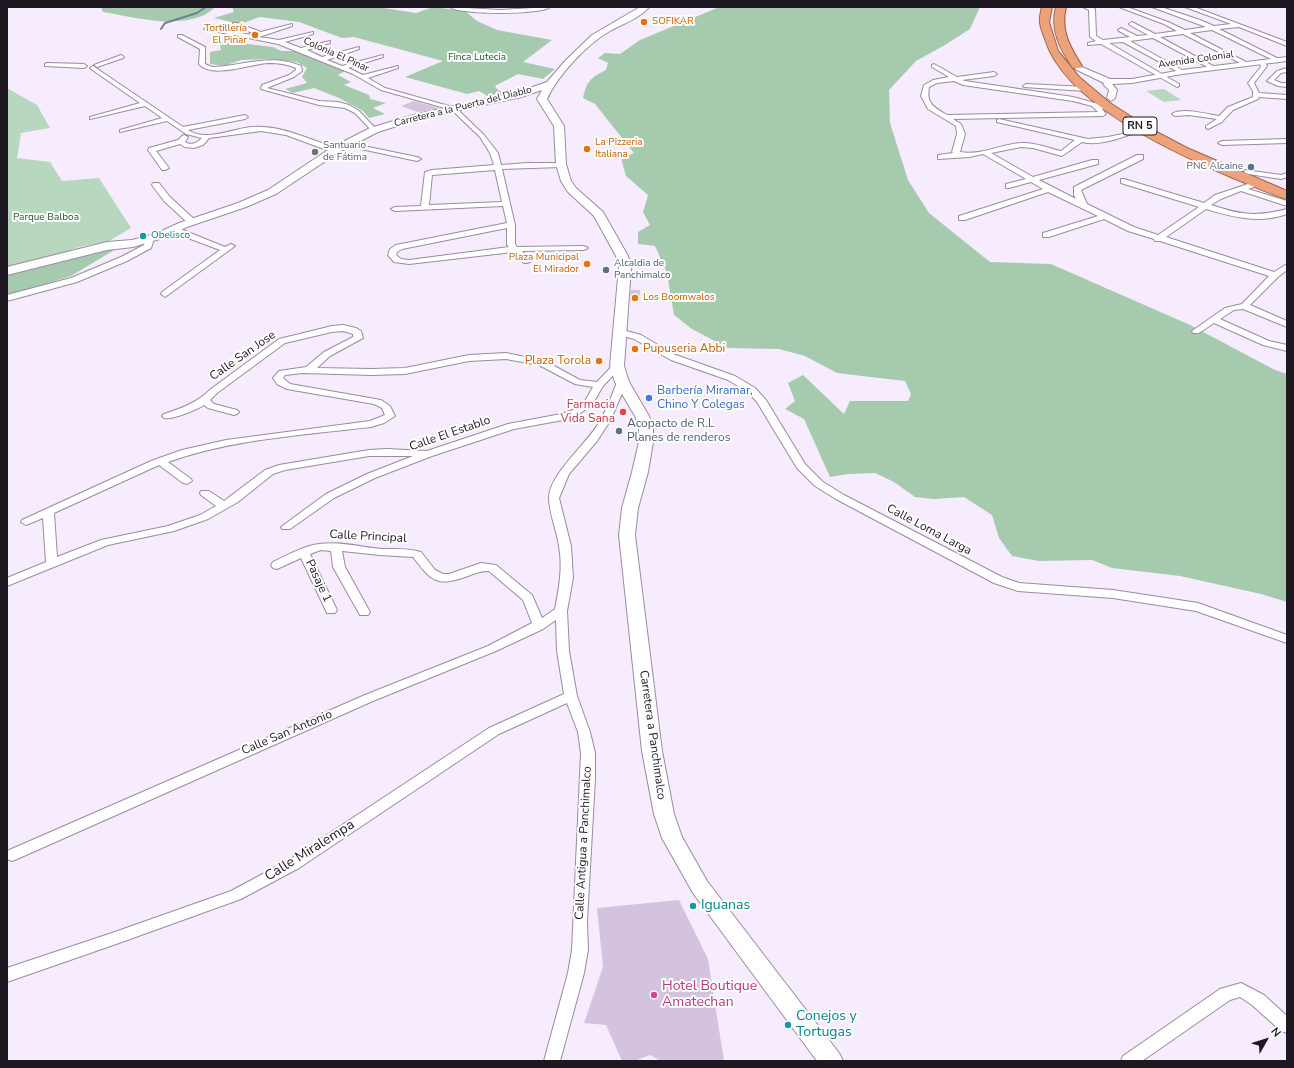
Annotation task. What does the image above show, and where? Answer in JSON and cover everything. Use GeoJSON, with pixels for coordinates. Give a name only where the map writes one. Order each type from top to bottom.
{"type":"FeatureCollection","features":[{"type":"Feature","properties":{"kind":"highway","name":"RN 5"},"geometry":{"type":"LineString","coordinates":[[1047,7],[1043,20],[1047,38],[1064,66],[1086,89],[1203,152],[1287,187]]}},
{"type":"Feature","properties":{"kind":"highway","name":"RN 5"},"geometry":{"type":"LineString","coordinates":[[1060,7],[1057,23],[1061,37],[1079,69],[1111,103],[1169,142],[1221,168],[1287,195]]}},
{"type":"Feature","properties":{"kind":"main road"},"geometry":{"type":"LineString","coordinates":[[542,99],[550,84],[601,33],[639,12],[645,7]]}},
{"type":"Feature","properties":{"kind":"main road","name":"Carretera a la Puerta del Diablo"},"geometry":{"type":"LineString","coordinates":[[7,270],[106,246],[150,239],[242,205],[272,192],[335,150],[374,130],[417,117],[520,94],[550,84]]}},
{"type":"Feature","properties":{"kind":"main road"},"geometry":{"type":"LineString","coordinates":[[520,94],[531,95],[542,99],[559,126],[561,165],[569,187],[599,214],[625,264],[619,332],[621,384]]}},
{"type":"Feature","properties":{"kind":"main road","name":"Carretera a la Puerta del Diablo"},"geometry":{"type":"LineString","coordinates":[[106,246],[120,238],[141,231],[164,226],[183,226]]}},
{"type":"Feature","properties":{"kind":"main road","name":"Carretera a Panchimalco"},"geometry":{"type":"LineString","coordinates":[[621,384],[642,416],[646,429],[646,442],[640,472],[630,508],[627,535],[652,750],[664,814],[672,838],[700,886],[831,1061]]}},
{"type":"Feature","properties":{"kind":"street"},"geometry":{"type":"LineString","coordinates":[[452,7],[501,13],[519,12],[548,7]]}},
{"type":"Feature","properties":{"kind":"street"},"geometry":{"type":"LineString","coordinates":[[1086,7],[1092,9],[1093,37],[1162,75],[1177,85]]}},
{"type":"Feature","properties":{"kind":"street"},"geometry":{"type":"LineString","coordinates":[[1122,7],[1166,23],[1246,64]]}},
{"type":"Feature","properties":{"kind":"street"},"geometry":{"type":"LineString","coordinates":[[1155,7],[1194,20],[1277,60]]}},
{"type":"Feature","properties":{"kind":"street"},"geometry":{"type":"LineString","coordinates":[[1188,7],[1287,44]]}},
{"type":"Feature","properties":{"kind":"street"},"geometry":{"type":"LineString","coordinates":[[235,24],[261,34]]}},
{"type":"Feature","properties":{"kind":"street"},"geometry":{"type":"LineString","coordinates":[[1132,24],[1213,68]]}},
{"type":"Feature","properties":{"kind":"street"},"geometry":{"type":"LineString","coordinates":[[253,37],[290,25]]}},
{"type":"Feature","properties":{"kind":"street"},"geometry":{"type":"LineString","coordinates":[[1090,44],[1239,25]]}},
{"type":"Feature","properties":{"kind":"street","name":"Colonia El Pinar"},"geometry":{"type":"LineString","coordinates":[[207,29],[279,42],[323,59],[363,77],[383,89],[454,109]]}},
{"type":"Feature","properties":{"kind":"street"},"geometry":{"type":"LineString","coordinates":[[1121,30],[1136,38]]}},
{"type":"Feature","properties":{"kind":"street"},"geometry":{"type":"LineString","coordinates":[[279,42],[311,33]]}},
{"type":"Feature","properties":{"kind":"street"},"geometry":{"type":"LineString","coordinates":[[180,36],[203,48],[202,64],[212,69],[270,61],[299,67],[299,71],[294,75],[271,82],[264,86],[264,89],[319,104],[338,104],[347,106],[357,112],[374,130]]}},
{"type":"Feature","properties":{"kind":"street"},"geometry":{"type":"LineString","coordinates":[[1124,40],[1182,72]]}},
{"type":"Feature","properties":{"kind":"street"},"geometry":{"type":"LineString","coordinates":[[301,50],[328,42]]}},
{"type":"Feature","properties":{"kind":"street"},"geometry":{"type":"LineString","coordinates":[[323,59],[357,48]]}},
{"type":"Feature","properties":{"kind":"street"},"geometry":{"type":"LineString","coordinates":[[341,68],[381,56]]}},
{"type":"Feature","properties":{"kind":"street"},"geometry":{"type":"LineString","coordinates":[[47,65],[84,66],[86,69],[121,57]]}},
{"type":"Feature","properties":{"kind":"street","name":"Avenida Colonial"},"geometry":{"type":"LineString","coordinates":[[1079,69],[1109,82],[1132,81],[1182,72],[1287,59]]}},
{"type":"Feature","properties":{"kind":"street"},"geometry":{"type":"LineString","coordinates":[[1257,95],[1251,83],[1262,70],[1264,66],[1262,62]]}},
{"type":"Feature","properties":{"kind":"street"},"geometry":{"type":"LineString","coordinates":[[934,66],[963,83],[1073,99],[1094,104],[1111,103],[1113,90],[1107,84],[1109,82]]}},
{"type":"Feature","properties":{"kind":"street"},"geometry":{"type":"LineString","coordinates":[[95,67],[185,131],[206,138],[242,131],[259,129],[272,130],[335,150]]}},
{"type":"Feature","properties":{"kind":"street"},"geometry":{"type":"LineString","coordinates":[[363,77],[396,67]]}},
{"type":"Feature","properties":{"kind":"street"},"geometry":{"type":"LineString","coordinates":[[1287,70],[1279,72],[1270,81],[1287,85]]}},
{"type":"Feature","properties":{"kind":"street"},"geometry":{"type":"LineString","coordinates":[[959,155],[956,152],[962,134],[959,125],[930,108],[924,96],[926,86],[935,81],[994,74]]}},
{"type":"Feature","properties":{"kind":"street"},"geometry":{"type":"LineString","coordinates":[[1009,84],[1086,89]]}},
{"type":"Feature","properties":{"kind":"street"},"geometry":{"type":"LineString","coordinates":[[1257,95],[1287,97]]}},
{"type":"Feature","properties":{"kind":"street"},"geometry":{"type":"LineString","coordinates":[[1208,127],[1220,121],[1230,109],[1256,98],[1257,95]]}},
{"type":"Feature","properties":{"kind":"street"},"geometry":{"type":"LineString","coordinates":[[92,118],[146,104]]}},
{"type":"Feature","properties":{"kind":"street"},"geometry":{"type":"LineString","coordinates":[[945,117],[1103,114],[1094,104]]}},
{"type":"Feature","properties":{"kind":"street"},"geometry":{"type":"LineString","coordinates":[[454,109],[482,136],[494,153],[512,225],[511,245],[527,261]]}},
{"type":"Feature","properties":{"kind":"street"},"geometry":{"type":"LineString","coordinates":[[1175,114],[1189,113],[1221,118]]}},
{"type":"Feature","properties":{"kind":"street"},"geometry":{"type":"LineString","coordinates":[[185,131],[245,117]]}},
{"type":"Feature","properties":{"kind":"street"},"geometry":{"type":"LineString","coordinates":[[981,117],[1080,140],[1096,142],[1130,133]]}},
{"type":"Feature","properties":{"kind":"street"},"geometry":{"type":"LineString","coordinates":[[122,131],[168,119]]}},
{"type":"Feature","properties":{"kind":"street"},"geometry":{"type":"LineString","coordinates":[[181,142],[185,131]]}},
{"type":"Feature","properties":{"kind":"street"},"geometry":{"type":"LineString","coordinates":[[181,142],[185,146],[193,146],[203,143],[206,138]]}},
{"type":"Feature","properties":{"kind":"street"},"geometry":{"type":"LineString","coordinates":[[942,157],[959,155],[964,156],[1020,145],[1033,146],[1062,154],[1080,140]]}},
{"type":"Feature","properties":{"kind":"street"},"geometry":{"type":"LineString","coordinates":[[1222,143],[1287,141]]}},
{"type":"Feature","properties":{"kind":"street"},"geometry":{"type":"LineString","coordinates":[[165,168],[152,150],[181,142]]}},
{"type":"Feature","properties":{"kind":"street"},"geometry":{"type":"LineString","coordinates":[[347,144],[417,159]]}},
{"type":"Feature","properties":{"kind":"street"},"geometry":{"type":"LineString","coordinates":[[984,152],[1031,180],[1130,229],[1275,275]]}},
{"type":"Feature","properties":{"kind":"street"},"geometry":{"type":"LineString","coordinates":[[1083,205],[1078,196],[1077,189],[1140,157]]}},
{"type":"Feature","properties":{"kind":"street"},"geometry":{"type":"LineString","coordinates":[[1009,186],[1095,162]]}},
{"type":"Feature","properties":{"kind":"street"},"geometry":{"type":"LineString","coordinates":[[425,208],[428,174],[441,171],[497,167],[561,165]]}},
{"type":"Feature","properties":{"kind":"street"},"geometry":{"type":"LineString","coordinates":[[1248,172],[1285,177]]}},
{"type":"Feature","properties":{"kind":"street"},"geometry":{"type":"LineString","coordinates":[[1124,181],[1234,214],[1252,217],[1276,216],[1287,212]]}},
{"type":"Feature","properties":{"kind":"street"},"geometry":{"type":"LineString","coordinates":[[1158,238],[1218,197],[1257,183]]}},
{"type":"Feature","properties":{"kind":"street"},"geometry":{"type":"LineString","coordinates":[[156,185],[167,199],[183,226],[228,248],[165,294]]}},
{"type":"Feature","properties":{"kind":"street"},"geometry":{"type":"LineString","coordinates":[[962,218],[1049,189]]}},
{"type":"Feature","properties":{"kind":"street"},"geometry":{"type":"LineString","coordinates":[[1241,189],[1287,204]]}},
{"type":"Feature","properties":{"kind":"street"},"geometry":{"type":"LineString","coordinates":[[395,209],[507,204]]}},
{"type":"Feature","properties":{"kind":"street"},"geometry":{"type":"LineString","coordinates":[[1046,235],[1104,216]]}},
{"type":"Feature","properties":{"kind":"street"},"geometry":{"type":"LineString","coordinates":[[512,225],[399,247],[393,250],[392,255],[398,262],[409,262],[515,249],[584,248]]}},
{"type":"Feature","properties":{"kind":"street"},"geometry":{"type":"LineString","coordinates":[[7,298],[67,282],[96,271],[148,246],[150,239]]}},
{"type":"Feature","properties":{"kind":"street"},"geometry":{"type":"LineString","coordinates":[[1244,306],[1275,275],[1287,266]]}},
{"type":"Feature","properties":{"kind":"street"},"geometry":{"type":"LineString","coordinates":[[1196,331],[1230,308],[1236,306],[1244,306],[1287,324]]}},
{"type":"Feature","properties":{"kind":"street"},"geometry":{"type":"LineString","coordinates":[[1213,320],[1266,343],[1287,348]]}},
{"type":"Feature","properties":{"kind":"street","name":"Calle San Jose"},"geometry":{"type":"LineString","coordinates":[[205,400],[214,390],[282,340],[332,329],[343,328],[353,330],[358,333],[358,338],[327,354],[308,370]]}},
{"type":"Feature","properties":{"kind":"street","name":"Calle Loma Larga"},"geometry":{"type":"LineString","coordinates":[[619,332],[640,338],[678,360],[721,373],[741,382],[754,391],[761,400],[801,466],[820,484],[840,497],[998,580],[1018,587],[1113,594],[1198,607],[1287,639]]}},
{"type":"Feature","properties":{"kind":"street"},"geometry":{"type":"LineString","coordinates":[[26,522],[161,461],[202,448],[311,431],[371,424],[390,416],[389,410],[380,403],[287,386],[280,382],[278,378],[282,372],[286,371],[308,370],[371,372],[405,370],[469,358],[506,356],[542,363],[578,382],[599,386]]}},
{"type":"Feature","properties":{"kind":"street","name":"Calle El Establo"},"geometry":{"type":"LineString","coordinates":[[286,527],[330,496],[371,476],[428,454],[512,426],[563,417],[576,412],[589,403],[599,386],[621,384]]}},
{"type":"Feature","properties":{"kind":"street","name":"Calle Antigua a Panchimalco"},"geometry":{"type":"LineString","coordinates":[[552,1061],[576,973],[580,950],[588,766],[588,753],[584,732],[571,696],[563,651],[562,611],[567,578],[565,546],[554,498],[559,482],[568,468],[593,439],[605,421],[621,384]]}},
{"type":"Feature","properties":{"kind":"street"},"geometry":{"type":"LineString","coordinates":[[168,416],[193,407],[205,400],[211,406],[234,412]]}},
{"type":"Feature","properties":{"kind":"street"},"geometry":{"type":"LineString","coordinates":[[7,582],[105,542],[170,529],[204,517],[234,500],[254,482],[269,472],[288,466],[387,452],[428,454]]}},
{"type":"Feature","properties":{"kind":"street"},"geometry":{"type":"LineString","coordinates":[[161,461],[187,481]]}},
{"type":"Feature","properties":{"kind":"street"},"geometry":{"type":"LineString","coordinates":[[205,493],[223,506]]}},
{"type":"Feature","properties":{"kind":"street"},"geometry":{"type":"LineString","coordinates":[[48,512],[52,563]]}},
{"type":"Feature","properties":{"kind":"street","name":"Calle Principal"},"geometry":{"type":"LineString","coordinates":[[277,565],[304,552],[320,547],[336,547],[418,554],[431,573],[441,578],[450,578],[481,567],[492,568],[528,598],[539,626]]}},
{"type":"Feature","properties":{"kind":"street"},"geometry":{"type":"LineString","coordinates":[[336,547],[339,567],[364,612]]}},
{"type":"Feature","properties":{"kind":"street","name":"Pasaje 1"},"geometry":{"type":"LineString","coordinates":[[304,552],[331,610]]}},
{"type":"Feature","properties":{"kind":"street","name":"Calle San Antonio"},"geometry":{"type":"LineString","coordinates":[[12,855],[167,785],[405,683],[496,647],[539,626],[562,611]]}},
{"type":"Feature","properties":{"kind":"street","name":"Calle Miralempa"},"geometry":{"type":"LineString","coordinates":[[7,975],[114,939],[236,895],[294,864],[494,731],[571,696]]}},
{"type":"Feature","properties":{"kind":"street"},"geometry":{"type":"LineString","coordinates":[[1128,1061],[1226,994],[1241,990],[1258,1000],[1287,1026]]}},
{"type":"Feature","properties":{"kind":"green space"},"geometry":{"type":"Polygon","coordinates":[[[101,7],[216,7],[204,15],[190,19],[166,21],[140,19],[103,12],[101,7]]]}},
{"type":"Feature","properties":{"kind":"green space","name":"Finca Lutecia"},"geometry":{"type":"Polygon","coordinates":[[[232,7],[377,7],[416,13],[433,7],[465,11],[477,21],[497,30],[552,40],[523,62],[555,69],[543,79],[518,74],[495,86],[502,92],[503,96],[489,97],[479,91],[467,94],[405,77],[443,61],[354,37],[342,38],[299,22],[260,17],[240,24],[214,18],[234,12],[232,7]]]}},
{"type":"Feature","properties":{"kind":"green space"},"geometry":{"type":"Polygon","coordinates":[[[715,7],[980,7],[970,29],[916,61],[889,90],[890,123],[908,180],[929,213],[990,262],[1051,264],[1190,325],[1275,370],[1287,374],[1287,602],[1261,594],[1180,576],[1112,568],[1092,560],[1039,561],[1012,556],[999,538],[992,515],[964,497],[934,499],[915,497],[894,482],[875,473],[848,474],[830,477],[804,419],[785,409],[795,401],[788,383],[803,375],[844,414],[850,401],[908,401],[911,394],[905,381],[837,373],[805,356],[779,349],[728,348],[692,329],[674,315],[667,273],[655,246],[638,244],[638,232],[650,225],[643,212],[648,195],[626,176],[621,158],[634,153],[595,104],[583,98],[590,81],[596,75],[606,70],[608,63],[598,58],[605,53],[620,54],[640,40],[717,8],[715,7]]]}},
{"type":"Feature","properties":{"kind":"green space"},"geometry":{"type":"Polygon","coordinates":[[[232,42],[273,47],[281,51],[297,51],[345,71],[338,75],[351,82],[344,85],[369,95],[370,99],[386,103],[373,108],[385,114],[369,118],[363,111],[339,98],[314,88],[293,93],[285,89],[307,83],[302,77],[307,68],[297,62],[266,59],[241,60],[224,66],[210,64],[210,52],[221,50],[220,45],[232,42]]]}},
{"type":"Feature","properties":{"kind":"green space","name":"Parque Balboa"},"geometry":{"type":"Polygon","coordinates":[[[7,88],[37,105],[50,128],[21,133],[17,158],[50,162],[62,181],[99,178],[131,228],[109,241],[79,247],[63,253],[7,268],[7,88]]]}},
{"type":"Feature","properties":{"kind":"green space"},"geometry":{"type":"Polygon","coordinates":[[[1164,89],[1181,100],[1164,102],[1146,91],[1164,89]]]}},
{"type":"Feature","properties":{"kind":"green space"},"geometry":{"type":"Polygon","coordinates":[[[119,247],[71,276],[7,296],[7,274],[119,247]]]}},
{"type":"Feature","properties":{"kind":"building"},"geometry":{"type":"Polygon","coordinates":[[[414,101],[439,108],[418,112],[401,106],[414,101]]]}},
{"type":"Feature","properties":{"kind":"building","name":"Los Boomwalos"},"geometry":{"type":"Polygon","coordinates":[[[631,290],[640,290],[639,301],[630,301],[631,290]]]}},
{"type":"Feature","properties":{"kind":"building","name":"Hotel Boutique Amatechan"},"geometry":{"type":"Polygon","coordinates":[[[679,900],[708,959],[724,1061],[661,1061],[650,1055],[634,1061],[622,1061],[606,1025],[584,1023],[603,967],[597,908],[679,900]]]}},
{"type":"Feature","properties":{"kind":"waterway"},"geometry":{"type":"LineString","coordinates":[[161,29],[165,23],[197,13],[206,7]]}},
{"type":"Feature","properties":{"kind":"place","name":"SOFIKAR"},"geometry":{"type":"Point","coordinates":[644,22]}},
{"type":"Feature","properties":{"kind":"place","name":"Tortillería El Pinar"},"geometry":{"type":"Point","coordinates":[255,35]}},
{"type":"Feature","properties":{"kind":"place","name":"La Pizzeria Italiana"},"geometry":{"type":"Point","coordinates":[587,149]}},
{"type":"Feature","properties":{"kind":"place","name":"Santuario de Fátima"},"geometry":{"type":"Point","coordinates":[315,152]}},
{"type":"Feature","properties":{"kind":"place","name":"PNC Alcaine"},"geometry":{"type":"Point","coordinates":[1251,167]}},
{"type":"Feature","properties":{"kind":"place","name":"Obelisco"},"geometry":{"type":"Point","coordinates":[143,236]}},
{"type":"Feature","properties":{"kind":"place","name":"Plaza Municipal El Mirador"},"geometry":{"type":"Point","coordinates":[587,264]}},
{"type":"Feature","properties":{"kind":"place","name":"Alcaldia de Panchimalco"},"geometry":{"type":"Point","coordinates":[606,270]}},
{"type":"Feature","properties":{"kind":"place","name":"Los Boomwalos"},"geometry":{"type":"Point","coordinates":[635,298]}},
{"type":"Feature","properties":{"kind":"place","name":"Pupuseria Abbi"},"geometry":{"type":"Point","coordinates":[635,349]}},
{"type":"Feature","properties":{"kind":"place","name":"Plaza Torola"},"geometry":{"type":"Point","coordinates":[599,361]}},
{"type":"Feature","properties":{"kind":"place","name":"Barbería Miramar, Chino Y Colegas"},"geometry":{"type":"Point","coordinates":[649,398]}},
{"type":"Feature","properties":{"kind":"place","name":"Farmacia Vida Sana"},"geometry":{"type":"Point","coordinates":[623,412]}},
{"type":"Feature","properties":{"kind":"place","name":"Acopacto de R.L Planes de renderos"},"geometry":{"type":"Point","coordinates":[619,431]}},
{"type":"Feature","properties":{"kind":"place","name":"Iguanas"},"geometry":{"type":"Point","coordinates":[693,906]}},
{"type":"Feature","properties":{"kind":"place","name":"Hotel Boutique Amatechan"},"geometry":{"type":"Point","coordinates":[654,995]}},
{"type":"Feature","properties":{"kind":"place","name":"Conejos y Tortugas"},"geometry":{"type":"Point","coordinates":[788,1025]}}]}
